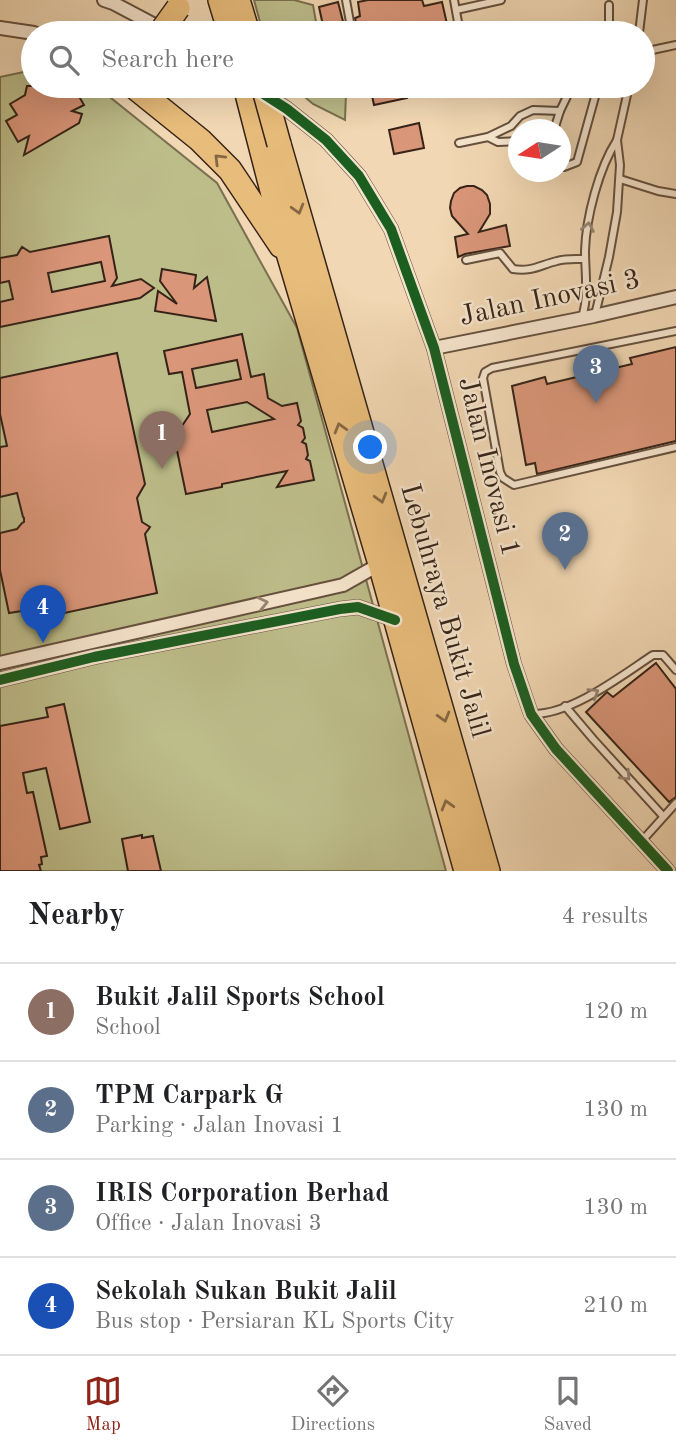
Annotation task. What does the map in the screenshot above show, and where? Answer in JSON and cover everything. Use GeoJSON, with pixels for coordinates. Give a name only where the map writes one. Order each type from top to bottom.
{"type":"FeatureCollection","features":[{"type":"Feature","properties":{"kind":"highway"},"geometry":{"type":"LineString","coordinates":[[168,21],[179,4]]}},
{"type":"Feature","properties":{"kind":"highway"},"geometry":{"type":"LineString","coordinates":[[147,98],[200,140],[230,170],[288,253]]}},
{"type":"Feature","properties":{"kind":"highway","name":"Lebuhraya Bukit Jalil"},"geometry":{"type":"LineString","coordinates":[[250,98],[270,145],[488,871]]}},
{"type":"Feature","properties":{"kind":"highway","name":"Lebuhraya Bukit Jalil"},"geometry":{"type":"LineString","coordinates":[[264,98],[288,253],[380,564],[466,871]]}},
{"type":"Feature","properties":{"kind":"street"},"geometry":{"type":"LineString","coordinates":[[104,0],[147,21]]}},
{"type":"Feature","properties":{"kind":"street"},"geometry":{"type":"LineString","coordinates":[[0,28],[21,31]]}},
{"type":"Feature","properties":{"kind":"street","name":"Jalan Inovasi 1"},"geometry":{"type":"LineString","coordinates":[[270,98],[326,140],[359,176],[391,229],[434,348],[514,664],[531,715],[556,749],[668,871]]}},
{"type":"Feature","properties":{"kind":"street","name":"Jalan Inovasi 3"},"geometry":{"type":"LineString","coordinates":[[434,348],[587,318],[676,297]]}},
{"type":"Feature","properties":{"kind":"street"},"geometry":{"type":"LineString","coordinates":[[0,663],[344,585],[380,564]]}},
{"type":"Feature","properties":{"kind":"street"},"geometry":{"type":"LineString","coordinates":[[0,680],[94,657],[358,607],[395,620]]}},
{"type":"Feature","properties":{"kind":"lane"},"geometry":{"type":"LineString","coordinates":[[346,0],[350,21]]}},
{"type":"Feature","properties":{"kind":"lane"},"geometry":{"type":"LineString","coordinates":[[454,0],[458,21]]}},
{"type":"Feature","properties":{"kind":"lane"},"geometry":{"type":"LineString","coordinates":[[456,10],[501,0]]}},
{"type":"Feature","properties":{"kind":"lane"},"geometry":{"type":"LineString","coordinates":[[640,21],[643,0]]}},
{"type":"Feature","properties":{"kind":"lane"},"geometry":{"type":"LineString","coordinates":[[608,21],[609,5]]}},
{"type":"Feature","properties":{"kind":"lane"},"geometry":{"type":"LineString","coordinates":[[655,49],[676,45]]}},
{"type":"Feature","properties":{"kind":"lane"},"geometry":{"type":"LineString","coordinates":[[557,119],[566,98]]}},
{"type":"Feature","properties":{"kind":"lane"},"geometry":{"type":"LineString","coordinates":[[571,164],[578,162],[595,98]]}},
{"type":"Feature","properties":{"kind":"lane"},"geometry":{"type":"LineString","coordinates":[[617,140],[607,155],[594,196],[587,233],[583,314],[587,318],[610,257],[620,179],[617,140],[626,98]]}},
{"type":"Feature","properties":{"kind":"lane"},"geometry":{"type":"LineString","coordinates":[[458,143],[488,137],[511,127],[520,116],[533,110],[560,111]]}},
{"type":"Feature","properties":{"kind":"lane"},"geometry":{"type":"LineString","coordinates":[[488,137],[498,142],[508,142]]}},
{"type":"Feature","properties":{"kind":"lane"},"geometry":{"type":"LineString","coordinates":[[620,179],[676,194]]}},
{"type":"Feature","properties":{"kind":"lane"},"geometry":{"type":"LineString","coordinates":[[466,260],[500,253],[513,269],[526,271],[559,260],[585,259]]}},
{"type":"Feature","properties":{"kind":"lane"},"geometry":{"type":"LineString","coordinates":[[676,331],[492,368],[485,372],[483,378],[500,472],[503,478],[514,485],[676,447]]}},
{"type":"Feature","properties":{"kind":"lane"},"geometry":{"type":"LineString","coordinates":[[196,619],[200,636]]}},
{"type":"Feature","properties":{"kind":"lane"},"geometry":{"type":"LineString","coordinates":[[531,715],[544,714],[582,701],[653,655],[663,655],[676,670]]}},
{"type":"Feature","properties":{"kind":"lane"},"geometry":{"type":"LineString","coordinates":[[565,706],[663,816]]}},
{"type":"Feature","properties":{"kind":"lane"},"geometry":{"type":"LineString","coordinates":[[641,842],[676,803]]}},
{"type":"Feature","properties":{"kind":"green space"},"geometry":{"type":"Polygon","coordinates":[[[254,0],[294,0],[313,5],[316,21],[260,21],[254,0]]]}},
{"type":"Feature","properties":{"kind":"green space"},"geometry":{"type":"Polygon","coordinates":[[[21,73],[21,98],[111,98],[217,183],[297,328],[446,871],[0,871],[0,77],[21,73]]]}},
{"type":"Feature","properties":{"kind":"green space"},"geometry":{"type":"Polygon","coordinates":[[[306,98],[346,98],[345,120],[306,98]]]}},
{"type":"Feature","properties":{"kind":"building"},"geometry":{"type":"Polygon","coordinates":[[[422,0],[424,6],[442,2],[446,21],[356,21],[355,18],[360,16],[358,2],[422,0]]]}},
{"type":"Feature","properties":{"kind":"building"},"geometry":{"type":"Polygon","coordinates":[[[338,2],[343,21],[322,21],[319,7],[338,2]]]}},
{"type":"Feature","properties":{"kind":"building"},"geometry":{"type":"Polygon","coordinates":[[[21,97],[80,98],[84,105],[72,111],[82,114],[79,123],[24,155],[29,136],[18,142],[6,121],[17,115],[10,104],[21,97]]]}},
{"type":"Feature","properties":{"kind":"building"},"geometry":{"type":"Polygon","coordinates":[[[373,98],[407,98],[374,105],[373,98]]]}},
{"type":"Feature","properties":{"kind":"building"},"geometry":{"type":"Polygon","coordinates":[[[419,123],[424,148],[394,154],[389,130],[419,123]]]}},
{"type":"Feature","properties":{"kind":"building"},"geometry":{"type":"Polygon","coordinates":[[[467,186],[482,190],[490,204],[490,214],[479,232],[506,225],[510,246],[458,257],[455,237],[468,234],[452,216],[450,208],[454,193],[467,186]]]}},
{"type":"Feature","properties":{"kind":"building"},"geometry":{"type":"Polygon","coordinates":[[[109,236],[117,278],[112,286],[141,279],[154,288],[140,298],[0,327],[0,302],[13,299],[9,281],[0,283],[0,258],[17,255],[22,247],[30,252],[109,236]],[[101,262],[48,273],[52,292],[105,281],[101,262]]]}},
{"type":"Feature","properties":{"kind":"building"},"geometry":{"type":"Polygon","coordinates":[[[162,269],[196,275],[194,288],[207,277],[216,321],[155,311],[158,291],[177,304],[160,281],[162,269]]]}},
{"type":"Feature","properties":{"kind":"building"},"geometry":{"type":"Polygon","coordinates":[[[242,334],[251,377],[264,374],[268,398],[282,406],[297,403],[301,421],[298,425],[303,428],[305,438],[302,442],[306,444],[306,459],[310,461],[314,480],[277,487],[287,471],[186,494],[173,431],[180,429],[190,414],[182,372],[169,374],[164,351],[242,334]],[[237,360],[192,369],[196,388],[241,379],[237,360]],[[247,402],[207,410],[212,432],[274,419],[247,402]]]}},
{"type":"Feature","properties":{"kind":"building"},"geometry":{"type":"Polygon","coordinates":[[[676,347],[676,441],[537,474],[535,463],[526,465],[512,386],[545,377],[547,384],[632,364],[630,358],[676,347]]]}},
{"type":"Feature","properties":{"kind":"building"},"geometry":{"type":"Polygon","coordinates":[[[117,353],[145,484],[137,498],[142,522],[150,527],[145,534],[157,593],[46,617],[34,609],[9,613],[0,570],[0,533],[17,529],[24,522],[24,518],[17,493],[0,497],[0,447],[7,446],[0,414],[0,378],[117,353]]]}},
{"type":"Feature","properties":{"kind":"building"},"geometry":{"type":"Polygon","coordinates":[[[656,663],[676,689],[676,797],[669,802],[586,712],[607,692],[613,697],[656,663]]]}},
{"type":"Feature","properties":{"kind":"building"},"geometry":{"type":"Polygon","coordinates":[[[64,704],[90,822],[60,829],[46,768],[23,773],[27,793],[33,792],[47,856],[41,857],[41,871],[0,871],[0,726],[48,717],[46,708],[64,704]]]}},
{"type":"Feature","properties":{"kind":"building"},"geometry":{"type":"Polygon","coordinates":[[[142,835],[142,838],[153,836],[161,871],[128,871],[122,839],[142,835]]]}},
{"type":"Feature","properties":{"kind":"cycle path"},"geometry":{"type":"LineString","coordinates":[[270,98],[326,140],[359,176],[391,229],[434,348],[514,664],[531,714],[556,749],[668,871]]}},
{"type":"Feature","properties":{"kind":"cycle path"},"geometry":{"type":"LineString","coordinates":[[0,680],[94,657],[340,609],[358,607],[395,620]]}},
{"type":"Feature","properties":{"kind":"place","name":"IRIS Corporation Berhad"},"geometry":{"type":"Point","coordinates":[596,403]}},
{"type":"Feature","properties":{"kind":"place","name":"Bukit Jalil Sports School"},"geometry":{"type":"Point","coordinates":[162,469]}},
{"type":"Feature","properties":{"kind":"place","name":"TPM Carpark G"},"geometry":{"type":"Point","coordinates":[565,570]}},
{"type":"Feature","properties":{"kind":"place","name":"Sekolah Sukan Bukit Jalil"},"geometry":{"type":"Point","coordinates":[43,643]}}]}
